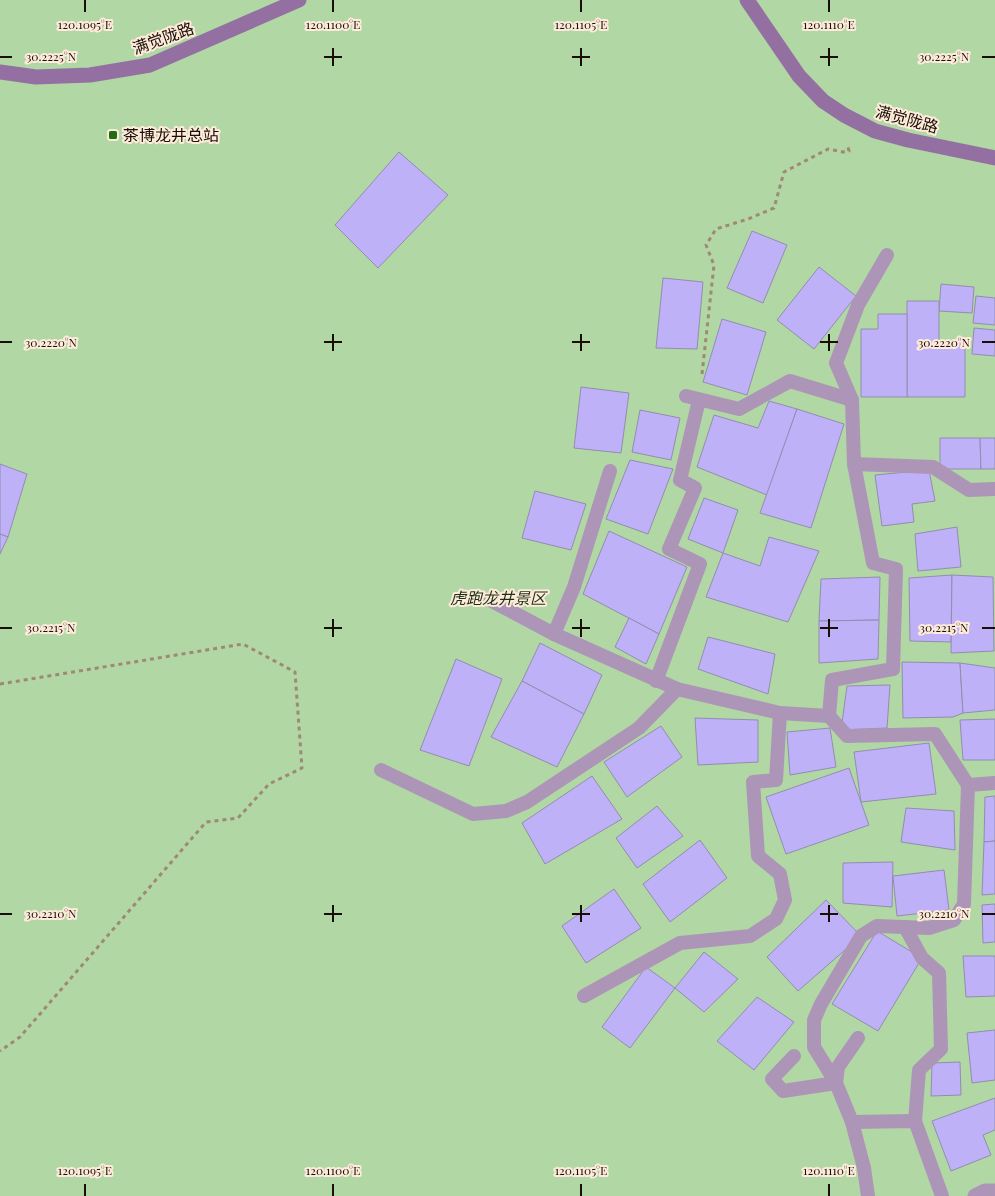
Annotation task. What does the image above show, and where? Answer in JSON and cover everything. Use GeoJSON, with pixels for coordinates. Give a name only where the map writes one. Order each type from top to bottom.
{"type":"FeatureCollection","features":[{"type":"Feature","properties":{"kind":"street","name":"满觉陇路"},"geometry":{"type":"LineString","coordinates":[[0,72],[36,77],[90,75],[150,65],[300,0]]}},
{"type":"Feature","properties":{"kind":"street","name":"满觉陇路"},"geometry":{"type":"LineString","coordinates":[[747,0],[799,76],[823,101],[844,115],[875,131],[908,140],[995,158]]}},
{"type":"Feature","properties":{"kind":"street"},"geometry":{"type":"LineString","coordinates":[[975,1196],[985,1191],[995,1191]]}},
{"type":"Feature","properties":{"kind":"lane"},"geometry":{"type":"LineString","coordinates":[[828,716],[832,680],[894,668],[896,569],[873,564],[854,464],[852,400],[836,363],[858,305],[886,255]]}},
{"type":"Feature","properties":{"kind":"lane"},"geometry":{"type":"LineString","coordinates":[[656,680],[700,564],[669,549],[695,488],[680,480],[693,398],[739,409],[790,381],[852,400]]}},
{"type":"Feature","properties":{"kind":"lane"},"geometry":{"type":"LineString","coordinates":[[854,464],[933,467],[969,490],[995,489]]}},
{"type":"Feature","properties":{"kind":"lane"},"geometry":{"type":"LineString","coordinates":[[554,634],[574,587],[610,471]]}},
{"type":"Feature","properties":{"kind":"lane"},"geometry":{"type":"LineString","coordinates":[[488,599],[554,634],[677,689],[780,712],[828,716],[847,736],[935,734],[968,785],[964,904],[954,920],[929,928],[877,926],[861,936],[821,1004],[814,1020],[814,1047],[836,1083],[852,1122],[864,1168],[868,1196]]}},
{"type":"Feature","properties":{"kind":"lane"},"geometry":{"type":"LineString","coordinates":[[381,770],[473,814],[506,811],[528,802],[639,728],[677,689]]}},
{"type":"Feature","properties":{"kind":"lane"},"geometry":{"type":"LineString","coordinates":[[584,996],[680,943],[750,936],[776,919],[785,900],[780,874],[758,856],[753,782],[776,780],[780,712]]}},
{"type":"Feature","properties":{"kind":"lane"},"geometry":{"type":"LineString","coordinates":[[968,785],[995,783]]}},
{"type":"Feature","properties":{"kind":"lane"},"geometry":{"type":"LineString","coordinates":[[905,927],[922,958],[939,974],[941,1050],[919,1070],[915,1121],[942,1196]]}},
{"type":"Feature","properties":{"kind":"lane"},"geometry":{"type":"LineString","coordinates":[[836,1083],[838,1067],[858,1038]]}},
{"type":"Feature","properties":{"kind":"lane"},"geometry":{"type":"LineString","coordinates":[[794,1056],[772,1079],[783,1091],[836,1083]]}},
{"type":"Feature","properties":{"kind":"lane"},"geometry":{"type":"LineString","coordinates":[[852,1122],[915,1121]]}},
{"type":"Feature","properties":{"kind":"path"},"geometry":{"type":"LineString","coordinates":[[693,398],[714,265],[706,245],[716,229],[774,208],[784,172],[828,149],[843,152],[849,150],[847,142]]}},
{"type":"Feature","properties":{"kind":"path"},"geometry":{"type":"LineString","coordinates":[[0,684],[243,644],[295,672],[302,768],[269,784],[238,818],[206,822],[20,1038],[0,1051]]}},
{"type":"Feature","properties":{"kind":"green space","name":"虎跑龙井景区"},"geometry":{"type":"Polygon","coordinates":[[[0,0],[995,0],[995,1196],[0,1196],[0,0]]]}},
{"type":"Feature","properties":{"kind":"building"},"geometry":{"type":"Polygon","coordinates":[[[399,152],[448,195],[378,268],[335,225],[399,152]]]}},
{"type":"Feature","properties":{"kind":"building"},"geometry":{"type":"Polygon","coordinates":[[[752,231],[787,245],[763,303],[727,288],[752,231]]]}},
{"type":"Feature","properties":{"kind":"building"},"geometry":{"type":"Polygon","coordinates":[[[819,267],[856,296],[814,349],[777,320],[819,267]]]}},
{"type":"Feature","properties":{"kind":"building"},"geometry":{"type":"Polygon","coordinates":[[[663,278],[703,282],[697,349],[656,348],[663,278]]]}},
{"type":"Feature","properties":{"kind":"building"},"geometry":{"type":"Polygon","coordinates":[[[941,284],[974,287],[972,313],[939,311],[941,284]]]}},
{"type":"Feature","properties":{"kind":"building"},"geometry":{"type":"Polygon","coordinates":[[[976,296],[995,298],[995,325],[973,323],[976,296]]]}},
{"type":"Feature","properties":{"kind":"building"},"geometry":{"type":"Polygon","coordinates":[[[907,301],[939,301],[939,341],[965,341],[965,397],[907,397],[907,301]]]}},
{"type":"Feature","properties":{"kind":"building"},"geometry":{"type":"Polygon","coordinates":[[[878,314],[907,314],[907,397],[861,397],[861,329],[878,329],[878,314]]]}},
{"type":"Feature","properties":{"kind":"building"},"geometry":{"type":"Polygon","coordinates":[[[722,319],[766,332],[747,395],[703,382],[722,319]]]}},
{"type":"Feature","properties":{"kind":"building"},"geometry":{"type":"Polygon","coordinates":[[[974,328],[995,330],[995,356],[972,354],[974,328]]]}},
{"type":"Feature","properties":{"kind":"building"},"geometry":{"type":"Polygon","coordinates":[[[581,387],[629,393],[621,453],[574,448],[581,387]]]}},
{"type":"Feature","properties":{"kind":"building"},"geometry":{"type":"Polygon","coordinates":[[[769,401],[797,409],[767,495],[697,467],[714,415],[758,428],[769,401]]]}},
{"type":"Feature","properties":{"kind":"building"},"geometry":{"type":"Polygon","coordinates":[[[797,409],[844,424],[811,528],[760,513],[797,409]]]}},
{"type":"Feature","properties":{"kind":"building"},"geometry":{"type":"Polygon","coordinates":[[[640,410],[680,418],[671,460],[632,452],[640,410]]]}},
{"type":"Feature","properties":{"kind":"building"},"geometry":{"type":"Polygon","coordinates":[[[940,438],[980,438],[981,469],[940,469],[940,438]]]}},
{"type":"Feature","properties":{"kind":"building"},"geometry":{"type":"Polygon","coordinates":[[[980,438],[995,438],[995,469],[981,469],[980,438]]]}},
{"type":"Feature","properties":{"kind":"building"},"geometry":{"type":"Polygon","coordinates":[[[630,460],[673,469],[648,534],[606,519],[630,460]]]}},
{"type":"Feature","properties":{"kind":"building"},"geometry":{"type":"Polygon","coordinates":[[[0,464],[27,474],[8,537],[0,534],[0,464]]]}},
{"type":"Feature","properties":{"kind":"building"},"geometry":{"type":"Polygon","coordinates":[[[929,470],[935,501],[912,504],[914,522],[882,526],[875,475],[929,470]]]}},
{"type":"Feature","properties":{"kind":"building"},"geometry":{"type":"Polygon","coordinates":[[[535,491],[586,504],[571,550],[522,538],[535,491]]]}},
{"type":"Feature","properties":{"kind":"building"},"geometry":{"type":"Polygon","coordinates":[[[704,498],[738,510],[723,553],[688,539],[704,498]]]}},
{"type":"Feature","properties":{"kind":"building"},"geometry":{"type":"Polygon","coordinates":[[[957,527],[961,567],[918,571],[915,534],[957,527]]]}},
{"type":"Feature","properties":{"kind":"building"},"geometry":{"type":"Polygon","coordinates":[[[609,531],[687,567],[659,634],[583,594],[609,531]]]}},
{"type":"Feature","properties":{"kind":"building"},"geometry":{"type":"Polygon","coordinates":[[[0,534],[8,537],[0,554],[0,534]]]}},
{"type":"Feature","properties":{"kind":"building"},"geometry":{"type":"Polygon","coordinates":[[[769,537],[819,551],[788,622],[706,597],[723,553],[760,566],[769,537]]]}},
{"type":"Feature","properties":{"kind":"building"},"geometry":{"type":"Polygon","coordinates":[[[952,575],[951,642],[910,641],[909,578],[952,575]]]}},
{"type":"Feature","properties":{"kind":"building"},"geometry":{"type":"Polygon","coordinates":[[[952,575],[993,577],[994,651],[951,653],[952,575]]]}},
{"type":"Feature","properties":{"kind":"building"},"geometry":{"type":"Polygon","coordinates":[[[880,577],[879,620],[819,621],[821,579],[880,577]]]}},
{"type":"Feature","properties":{"kind":"building"},"geometry":{"type":"Polygon","coordinates":[[[629,618],[659,634],[646,664],[615,647],[629,618]]]}},
{"type":"Feature","properties":{"kind":"building"},"geometry":{"type":"Polygon","coordinates":[[[879,620],[878,659],[819,663],[819,621],[879,620]]]}},
{"type":"Feature","properties":{"kind":"building"},"geometry":{"type":"Polygon","coordinates":[[[708,637],[775,654],[768,694],[698,669],[708,637]]]}},
{"type":"Feature","properties":{"kind":"building"},"geometry":{"type":"Polygon","coordinates":[[[540,643],[602,675],[584,714],[522,681],[540,643]]]}},
{"type":"Feature","properties":{"kind":"building"},"geometry":{"type":"Polygon","coordinates":[[[456,659],[502,679],[469,766],[420,750],[456,659]]]}},
{"type":"Feature","properties":{"kind":"building"},"geometry":{"type":"Polygon","coordinates":[[[902,662],[960,663],[963,713],[953,717],[903,718],[902,662]]]}},
{"type":"Feature","properties":{"kind":"building"},"geometry":{"type":"Polygon","coordinates":[[[960,663],[995,668],[995,710],[963,713],[960,663]]]}},
{"type":"Feature","properties":{"kind":"building"},"geometry":{"type":"Polygon","coordinates":[[[522,681],[584,714],[557,767],[491,737],[522,681]]]}},
{"type":"Feature","properties":{"kind":"building"},"geometry":{"type":"Polygon","coordinates":[[[890,685],[887,728],[841,730],[847,686],[890,685]]]}},
{"type":"Feature","properties":{"kind":"building"},"geometry":{"type":"Polygon","coordinates":[[[695,718],[758,720],[758,762],[698,765],[695,718]]]}},
{"type":"Feature","properties":{"kind":"building"},"geometry":{"type":"Polygon","coordinates":[[[995,719],[995,760],[963,760],[960,720],[995,719]]]}},
{"type":"Feature","properties":{"kind":"building"},"geometry":{"type":"Polygon","coordinates":[[[661,726],[682,757],[627,797],[604,762],[661,726]]]}},
{"type":"Feature","properties":{"kind":"building"},"geometry":{"type":"Polygon","coordinates":[[[830,728],[836,767],[790,775],[787,732],[830,728]]]}},
{"type":"Feature","properties":{"kind":"building"},"geometry":{"type":"Polygon","coordinates":[[[929,743],[936,794],[861,802],[854,752],[929,743]]]}},
{"type":"Feature","properties":{"kind":"building"},"geometry":{"type":"Polygon","coordinates":[[[849,768],[869,825],[786,854],[766,797],[849,768]]]}},
{"type":"Feature","properties":{"kind":"building"},"geometry":{"type":"Polygon","coordinates":[[[592,776],[622,819],[545,864],[522,823],[592,776]]]}},
{"type":"Feature","properties":{"kind":"building"},"geometry":{"type":"Polygon","coordinates":[[[995,796],[995,841],[984,842],[985,797],[995,796]]]}},
{"type":"Feature","properties":{"kind":"building"},"geometry":{"type":"Polygon","coordinates":[[[657,806],[683,836],[637,868],[616,838],[657,806]]]}},
{"type":"Feature","properties":{"kind":"building"},"geometry":{"type":"Polygon","coordinates":[[[906,808],[954,811],[955,850],[901,842],[906,808]]]}},
{"type":"Feature","properties":{"kind":"building"},"geometry":{"type":"Polygon","coordinates":[[[700,840],[727,878],[670,922],[643,884],[700,840]]]}},
{"type":"Feature","properties":{"kind":"building"},"geometry":{"type":"Polygon","coordinates":[[[995,841],[995,894],[982,895],[984,842],[995,841]]]}},
{"type":"Feature","properties":{"kind":"building"},"geometry":{"type":"Polygon","coordinates":[[[893,862],[892,907],[843,903],[843,863],[893,862]]]}},
{"type":"Feature","properties":{"kind":"building"},"geometry":{"type":"Polygon","coordinates":[[[944,870],[949,910],[897,916],[893,876],[944,870]]]}},
{"type":"Feature","properties":{"kind":"building"},"geometry":{"type":"Polygon","coordinates":[[[614,889],[641,928],[586,963],[562,926],[614,889]]]}},
{"type":"Feature","properties":{"kind":"building"},"geometry":{"type":"Polygon","coordinates":[[[826,900],[861,936],[798,991],[767,957],[826,900]]]}},
{"type":"Feature","properties":{"kind":"building"},"geometry":{"type":"Polygon","coordinates":[[[995,904],[995,942],[983,943],[982,905],[995,904]]]}},
{"type":"Feature","properties":{"kind":"building"},"geometry":{"type":"Polygon","coordinates":[[[877,931],[922,958],[878,1031],[832,1004],[877,931]]]}},
{"type":"Feature","properties":{"kind":"building"},"geometry":{"type":"Polygon","coordinates":[[[704,952],[738,979],[704,1012],[675,988],[704,952]]]}},
{"type":"Feature","properties":{"kind":"building"},"geometry":{"type":"Polygon","coordinates":[[[963,956],[995,956],[995,996],[966,997],[963,956]]]}},
{"type":"Feature","properties":{"kind":"building"},"geometry":{"type":"Polygon","coordinates":[[[646,967],[675,988],[630,1048],[602,1027],[646,967]]]}},
{"type":"Feature","properties":{"kind":"building"},"geometry":{"type":"Polygon","coordinates":[[[757,997],[794,1022],[754,1070],[717,1041],[757,997]]]}},
{"type":"Feature","properties":{"kind":"building"},"geometry":{"type":"Polygon","coordinates":[[[995,1030],[995,1080],[972,1083],[967,1033],[995,1030]]]}},
{"type":"Feature","properties":{"kind":"building"},"geometry":{"type":"Polygon","coordinates":[[[960,1062],[961,1095],[931,1096],[932,1063],[960,1062]]]}},
{"type":"Feature","properties":{"kind":"building"},"geometry":{"type":"Polygon","coordinates":[[[995,1098],[995,1130],[983,1135],[991,1155],[951,1171],[932,1121],[995,1098]]]}},
{"type":"Feature","properties":{"kind":"place","name":"茶博龙井总站"},"geometry":{"type":"Point","coordinates":[113,135]}}]}
